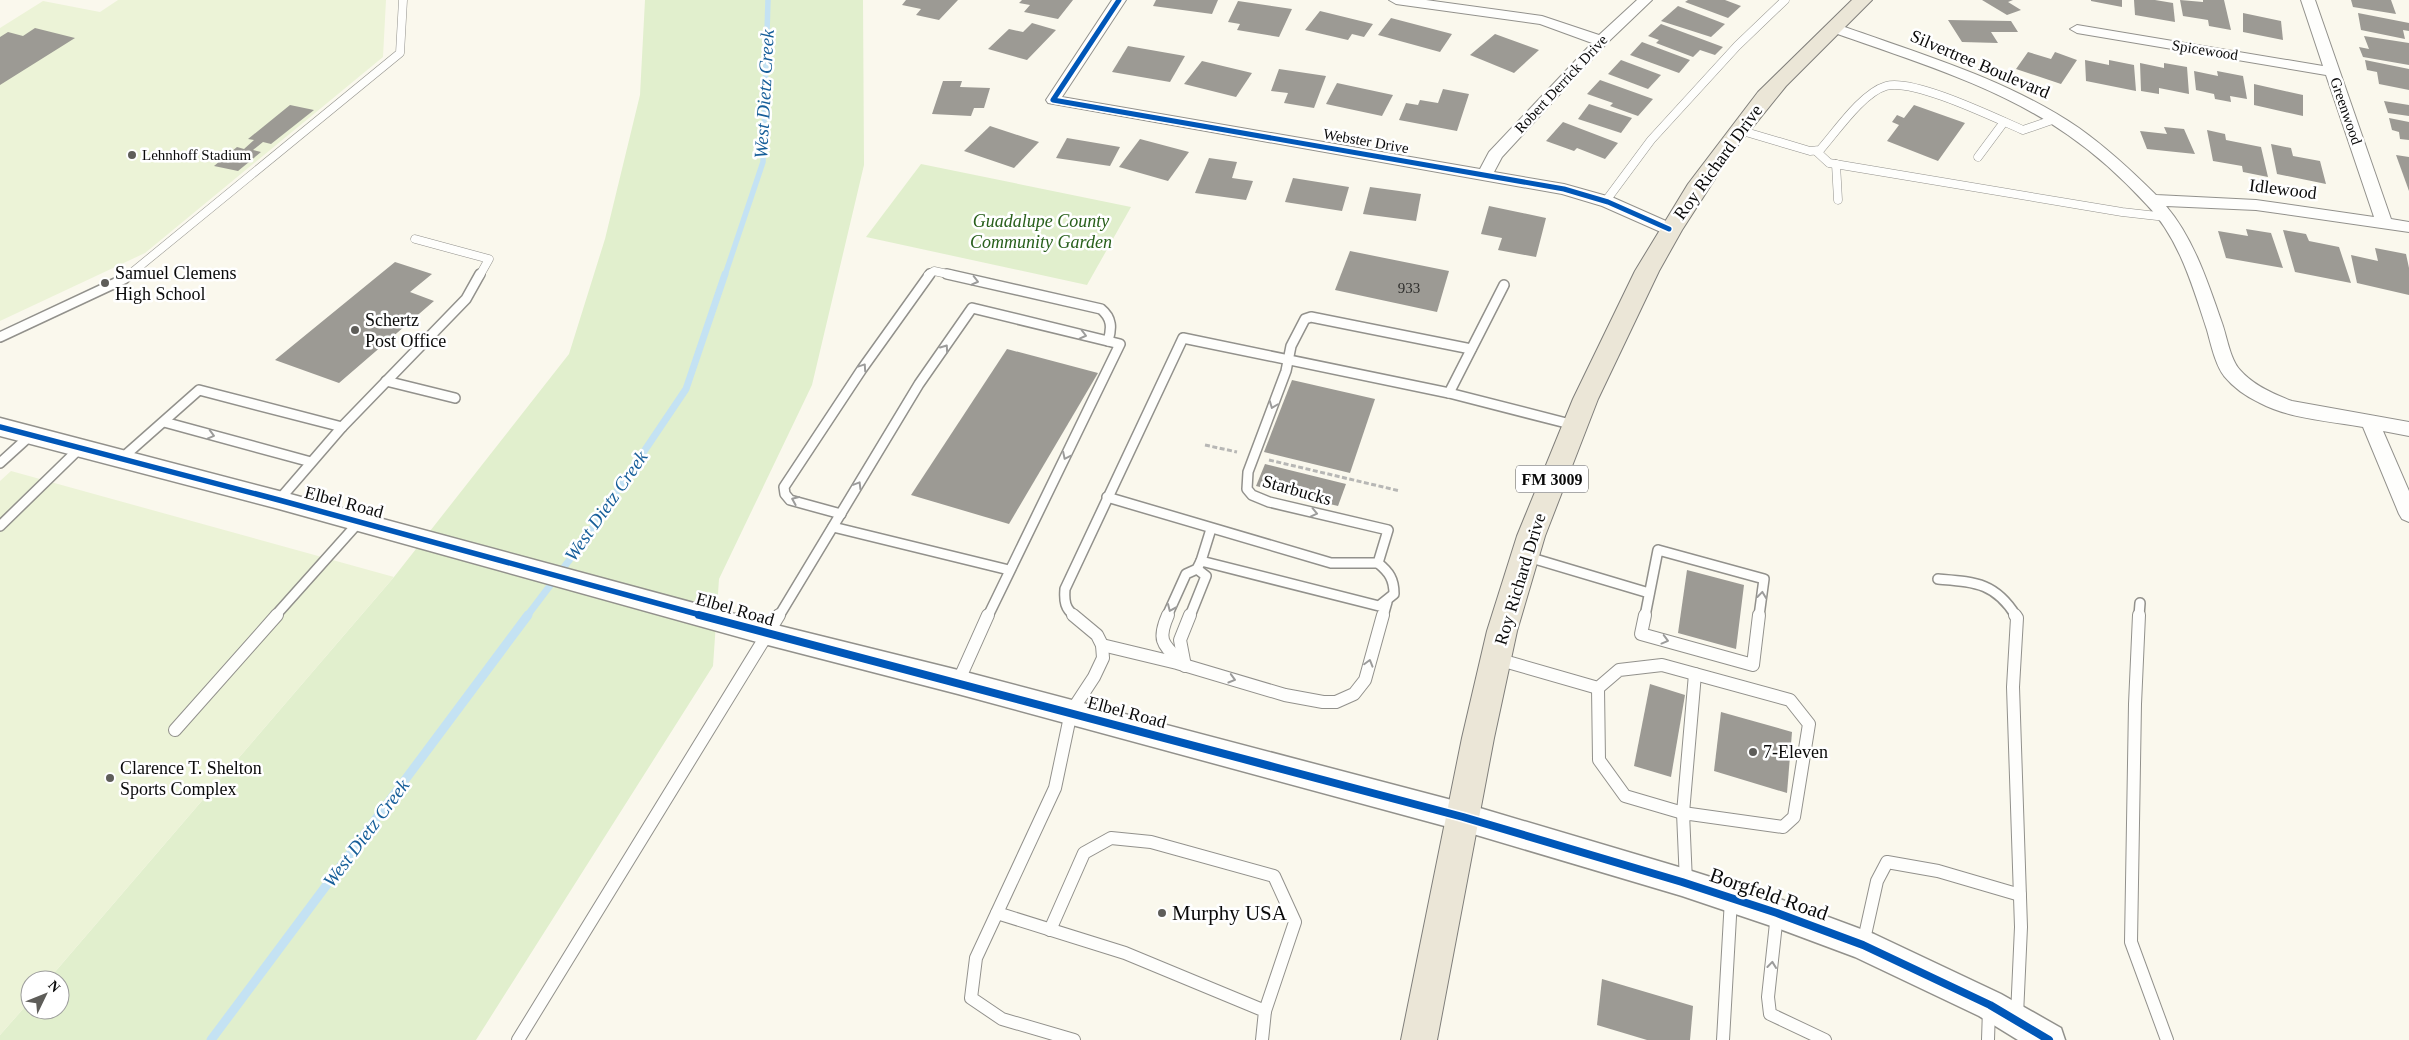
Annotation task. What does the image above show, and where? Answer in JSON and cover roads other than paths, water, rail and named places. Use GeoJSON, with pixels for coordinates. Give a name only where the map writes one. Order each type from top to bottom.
{"type":"FeatureCollection","features":[{"type":"Feature","properties":{"kind":"main road","name":"Roy Richard Drive"},"geometry":{"type":"LineString","coordinates":[[1422,1038],[1463,817],[1496,659],[1535,522],[1607,346],[1669,229],[1739,130],[1754,110],[1863,0]]}},
{"type":"Feature","properties":{"kind":"street","name":"Webster Drive"},"geometry":{"type":"LineString","coordinates":[[1119,0],[1054,100],[1564,189],[1605,202],[1669,229]]}},
{"type":"Feature","properties":{"kind":"street"},"geometry":{"type":"LineString","coordinates":[[1396,0],[1542,20],[1601,41]]}},
{"type":"Feature","properties":{"kind":"street","name":"Robert Derrick Drive"},"geometry":{"type":"LineString","coordinates":[[1485,174],[1495,155],[1601,41],[1645,0]]}},
{"type":"Feature","properties":{"kind":"street","name":"Greenwood"},"geometry":{"type":"LineString","coordinates":[[2308,0],[2384,222]]}},
{"type":"Feature","properties":{"kind":"street","name":"Silvertree Boulevard"},"geometry":{"type":"LineString","coordinates":[[1834,28],[1993,88],[2055,119],[2106,154],[2152,200],[2166,217],[2189,256],[2230,371],[2243,384],[2268,399],[2290,407],[2409,429]]}},
{"type":"Feature","properties":{"kind":"street","name":"Spicewood"},"geometry":{"type":"LineString","coordinates":[[2077,29],[2333,72]]}},
{"type":"Feature","properties":{"kind":"street","name":"Idlewood"},"geometry":{"type":"LineString","coordinates":[[2152,200],[2256,205],[2409,227]]}},
{"type":"Feature","properties":{"kind":"street"},"geometry":{"type":"LineString","coordinates":[[2370,422],[2409,514]]}},
{"type":"Feature","properties":{"kind":"street","name":"Elbel Road"},"geometry":{"type":"LineString","coordinates":[[0,427],[33,434],[279,500],[730,622],[768,634],[958,682],[1463,817]]}},
{"type":"Feature","properties":{"kind":"street","name":"Borgfeld Road"},"geometry":{"type":"LineString","coordinates":[[1463,817],[1731,898],[1863,945],[1911,966],[1990,1005],[2049,1040]]}},
{"type":"Feature","properties":{"kind":"lane"},"geometry":{"type":"LineString","coordinates":[[0,337],[124,279],[392,59],[400,52],[403,0]]}},
{"type":"Feature","properties":{"kind":"lane"},"geometry":{"type":"LineString","coordinates":[[1605,202],[1651,140],[1737,46],[1785,0]]}},
{"type":"Feature","properties":{"kind":"lane"},"geometry":{"type":"LineString","coordinates":[[1739,130],[1810,152],[1820,150],[1871,95],[1886,86],[1910,86],[2023,130],[2055,119]]}},
{"type":"Feature","properties":{"kind":"lane"},"geometry":{"type":"LineString","coordinates":[[1978,157],[2004,122]]}},
{"type":"Feature","properties":{"kind":"lane"},"geometry":{"type":"LineString","coordinates":[[1816,151],[1829,163],[2122,212],[2166,217]]}},
{"type":"Feature","properties":{"kind":"lane"},"geometry":{"type":"LineString","coordinates":[[1836,164],[1838,200]]}},
{"type":"Feature","properties":{"kind":"lane"},"geometry":{"type":"LineString","coordinates":[[279,500],[342,427],[466,299],[489,258],[414,239]]}},
{"type":"Feature","properties":{"kind":"lane"},"geometry":{"type":"LineString","coordinates":[[841,514],[790,500],[785,494],[784,487],[862,369],[928,276],[934,271],[1101,309],[1108,315],[1112,326],[1108,341]]}},
{"type":"Feature","properties":{"kind":"lane"},"geometry":{"type":"LineString","coordinates":[[1448,394],[1504,285]]}},
{"type":"Feature","properties":{"kind":"lane"},"geometry":{"type":"LineString","coordinates":[[518,1040],[920,384],[972,308],[1120,344],[1009,570],[958,682]]}},
{"type":"Feature","properties":{"kind":"lane","name":"Starbucks"},"geometry":{"type":"LineString","coordinates":[[1378,563],[1388,530],[1257,498],[1247,491],[1244,486],[1286,371],[1291,346],[1305,319],[1311,317],[1471,350]]}},
{"type":"Feature","properties":{"kind":"lane"},"geometry":{"type":"LineString","coordinates":[[1074,1040],[1002,1019],[971,998],[976,958],[1055,788],[1071,712],[1094,677],[1102,658],[1102,646],[1086,625],[1068,611],[1064,600],[1070,577],[1183,338],[1448,394],[1574,425]]}},
{"type":"Feature","properties":{"kind":"lane"},"geometry":{"type":"LineString","coordinates":[[386,381],[455,398]]}},
{"type":"Feature","properties":{"kind":"lane"},"geometry":{"type":"LineString","coordinates":[[122,459],[199,390],[342,427]]}},
{"type":"Feature","properties":{"kind":"lane"},"geometry":{"type":"LineString","coordinates":[[164,422],[311,462]]}},
{"type":"Feature","properties":{"kind":"lane"},"geometry":{"type":"LineString","coordinates":[[0,463],[33,434]]}},
{"type":"Feature","properties":{"kind":"lane"},"geometry":{"type":"LineString","coordinates":[[0,526],[80,448]]}},
{"type":"Feature","properties":{"kind":"lane"},"geometry":{"type":"LineString","coordinates":[[1107,497],[1331,563],[1378,563],[1393,576],[1395,583],[1394,594],[1386,602],[1378,606],[1199,565]]}},
{"type":"Feature","properties":{"kind":"lane"},"geometry":{"type":"LineString","coordinates":[[175,730],[358,522]]}},
{"type":"Feature","properties":{"kind":"lane"},"geometry":{"type":"LineString","coordinates":[[834,527],[1009,570]]}},
{"type":"Feature","properties":{"kind":"lane"},"geometry":{"type":"LineString","coordinates":[[1185,666],[1164,645],[1162,630],[1186,574],[1199,565],[1211,529]]}},
{"type":"Feature","properties":{"kind":"lane"},"geometry":{"type":"LineString","coordinates":[[1658,550],[1764,579],[1753,665],[1641,634],[1649,592],[1658,550]]}},
{"type":"Feature","properties":{"kind":"lane"},"geometry":{"type":"LineString","coordinates":[[1524,556],[1649,592]]}},
{"type":"Feature","properties":{"kind":"lane"},"geometry":{"type":"LineString","coordinates":[[1185,666],[1180,648],[1180,640],[1206,576],[1199,565]]}},
{"type":"Feature","properties":{"kind":"lane"},"geometry":{"type":"LineString","coordinates":[[1938,579],[1980,583],[2008,603],[2017,618],[2013,686],[2020,895],[2017,1021]]}},
{"type":"Feature","properties":{"kind":"lane"},"geometry":{"type":"LineString","coordinates":[[1102,646],[1185,666],[1310,701],[1335,702],[1350,698],[1359,691],[1365,680],[1386,602]]}},
{"type":"Feature","properties":{"kind":"lane"},"geometry":{"type":"LineString","coordinates":[[2140,602],[2135,714],[2132,942],[2167,1040]]}},
{"type":"Feature","properties":{"kind":"lane"},"geometry":{"type":"LineString","coordinates":[[1496,659],[1598,688]]}},
{"type":"Feature","properties":{"kind":"lane"},"geometry":{"type":"LineString","coordinates":[[1662,665],[1790,700],[1809,724],[1794,817],[1783,827],[1684,814],[1625,796],[1599,760],[1598,688],[1619,670],[1640,666],[1662,665]]}},
{"type":"Feature","properties":{"kind":"lane"},"geometry":{"type":"LineString","coordinates":[[1686,884],[1684,814],[1695,674]]}},
{"type":"Feature","properties":{"kind":"lane"},"geometry":{"type":"LineString","coordinates":[[1050,930],[1084,853],[1111,838],[1151,842],[1274,876],[1295,922],[1265,1011],[1262,1040]]}},
{"type":"Feature","properties":{"kind":"lane"},"geometry":{"type":"LineString","coordinates":[[1863,945],[1877,881],[1887,862],[1938,871],[2020,895]]}},
{"type":"Feature","properties":{"kind":"lane"},"geometry":{"type":"LineString","coordinates":[[1723,1040],[1731,898]]}},
{"type":"Feature","properties":{"kind":"lane"},"geometry":{"type":"LineString","coordinates":[[997,913],[1125,953],[1265,1011]]}},
{"type":"Feature","properties":{"kind":"lane"},"geometry":{"type":"LineString","coordinates":[[1777,913],[1768,998],[1770,1014],[1825,1040]]}},
{"type":"Feature","properties":{"kind":"lane"},"geometry":{"type":"LineString","coordinates":[[1988,1040],[1990,1005]]}},
{"type":"Feature","properties":{"kind":"waterway","name":"West Dietz Creek"},"geometry":{"type":"LineString","coordinates":[[725,275],[763,162],[768,0]]}},
{"type":"Feature","properties":{"kind":"waterway","name":"West Dietz Creek"},"geometry":{"type":"LineString","coordinates":[[527,616],[583,542],[686,389],[725,274]]}},
{"type":"Feature","properties":{"kind":"waterway","name":"West Dietz Creek"},"geometry":{"type":"LineString","coordinates":[[211,1040],[528,615]]}},
{"type":"Feature","properties":{"kind":"place","name":"Lehnhoff Stadium"},"geometry":{"type":"Point","coordinates":[132,155]}},
{"type":"Feature","properties":{"kind":"place","name":"Samuel Clemens High School"},"geometry":{"type":"Point","coordinates":[105,283]}},
{"type":"Feature","properties":{"kind":"place","name":"Schertz Post Office"},"geometry":{"type":"Point","coordinates":[355,330]}},
{"type":"Feature","properties":{"kind":"place","name":"7-Eleven"},"geometry":{"type":"Point","coordinates":[1753,752]}},
{"type":"Feature","properties":{"kind":"place","name":"Clarence T. Shelton Sports Complex"},"geometry":{"type":"Point","coordinates":[110,778]}},
{"type":"Feature","properties":{"kind":"place","name":"Murphy USA"},"geometry":{"type":"Point","coordinates":[1162,913]}},
{"type":"Feature","properties":{"kind":"park label","name":"Guadalupe County Community Garden"},"geometry":{"type":"Point","coordinates":[1041,231]}}]}
